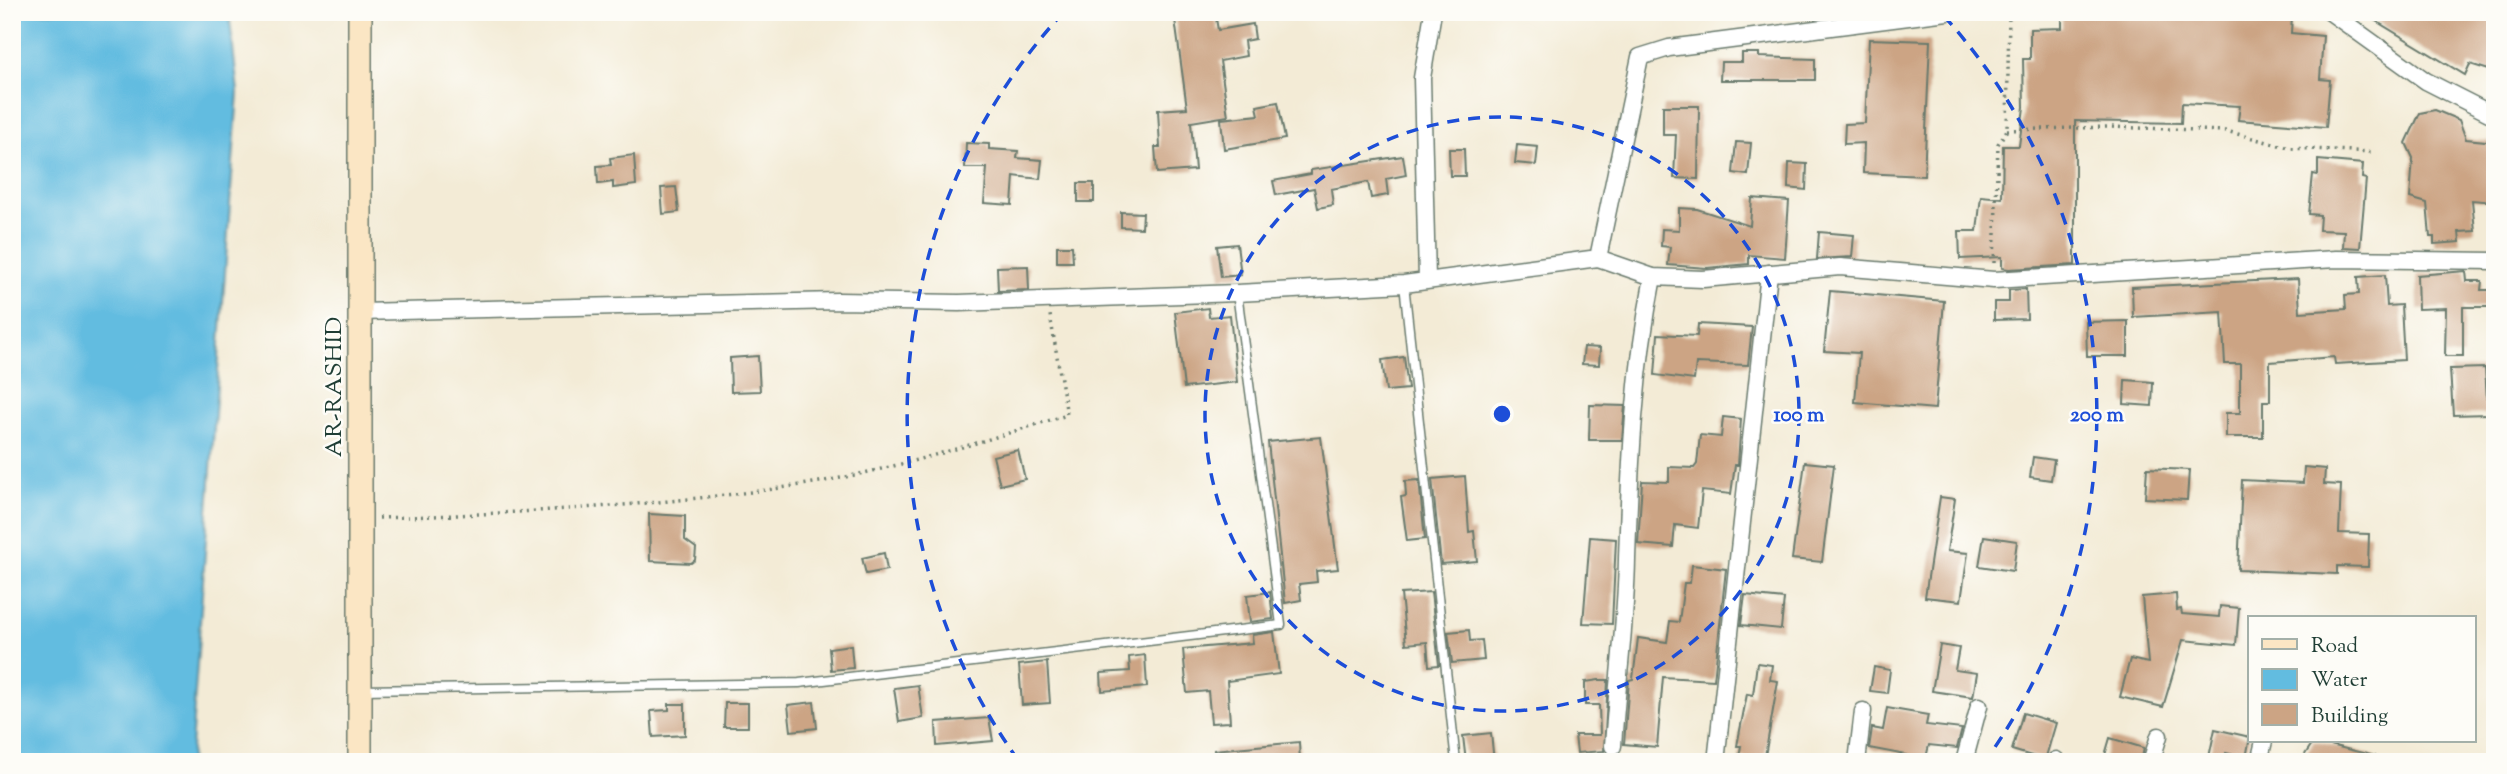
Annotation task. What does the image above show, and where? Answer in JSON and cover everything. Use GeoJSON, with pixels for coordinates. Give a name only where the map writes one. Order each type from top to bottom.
{"type":"FeatureCollection","features":[{"type":"Feature","properties":{"kind":"main road","name":"AR-RASHID"},"geometry":{"type":"LineString","coordinates":[[360,12],[360,762]]}},
{"type":"Feature","properties":{"kind":"street"},"geometry":{"type":"LineString","coordinates":[[1427,279],[1422,78],[1433,12]]}},
{"type":"Feature","properties":{"kind":"street"},"geometry":{"type":"LineString","coordinates":[[1598,258],[1640,57],[1669,48],[1947,12]]}},
{"type":"Feature","properties":{"kind":"street"},"geometry":{"type":"LineString","coordinates":[[2330,12],[2426,81],[2495,116]]}},
{"type":"Feature","properties":{"kind":"street"},"geometry":{"type":"LineString","coordinates":[[359,312],[1052,300],[1237,293],[1404,284],[1598,258],[1653,277],[1703,279],[1840,267],[1994,280],[2336,259],[2495,261]]}},
{"type":"Feature","properties":{"kind":"street"},"geometry":{"type":"LineString","coordinates":[[1716,762],[1769,273]]}},
{"type":"Feature","properties":{"kind":"street"},"geometry":{"type":"LineString","coordinates":[[1613,746],[1628,560],[1634,395],[1639,345],[1653,277]]}},
{"type":"Feature","properties":{"kind":"street"},"geometry":{"type":"LineString","coordinates":[[1965,762],[1979,706]]}},
{"type":"Feature","properties":{"kind":"street"},"geometry":{"type":"LineString","coordinates":[[1857,762],[1863,711]]}},
{"type":"Feature","properties":{"kind":"street"},"geometry":{"type":"LineString","coordinates":[[2151,762],[2159,736]]}},
{"type":"Feature","properties":{"kind":"street"},"geometry":{"type":"LineString","coordinates":[[2259,762],[2264,742]]}},
{"type":"Feature","properties":{"kind":"lane"},"geometry":{"type":"LineString","coordinates":[[1404,284],[1455,762]]}},
{"type":"Feature","properties":{"kind":"lane"},"geometry":{"type":"LineString","coordinates":[[360,690],[799,683],[1281,625],[1237,293]]}},
{"type":"Feature","properties":{"kind":"path"},"geometry":{"type":"LineString","coordinates":[[1994,280],[1998,144],[2007,131],[2009,12]]}},
{"type":"Feature","properties":{"kind":"path"},"geometry":{"type":"LineString","coordinates":[[2007,131],[2109,127],[2226,131],[2291,148],[2373,152]]}},
{"type":"Feature","properties":{"kind":"path"},"geometry":{"type":"LineString","coordinates":[[359,519],[559,512],[802,485],[911,463],[1067,415],[1049,318],[1052,300]]}},
{"type":"Feature","properties":{"kind":"water"},"geometry":{"type":"Polygon","coordinates":[[[12,12],[229,12],[238,92],[190,762],[12,762],[12,12]]]}},
{"type":"Feature","properties":{"kind":"building"},"geometry":{"type":"Polygon","coordinates":[[[1174,12],[1197,12],[1197,16],[1215,13],[1218,30],[1253,24],[1255,39],[1244,41],[1246,56],[1220,61],[1228,116],[1191,122],[1195,170],[1157,173],[1155,147],[1160,147],[1158,110],[1187,108],[1174,12]]]}},
{"type":"Feature","properties":{"kind":"building"},"geometry":{"type":"Polygon","coordinates":[[[2062,12],[2292,15],[2291,33],[2323,36],[2320,79],[2330,80],[2326,127],[2238,120],[2240,106],[2182,103],[2181,123],[2075,121],[2075,265],[2009,269],[2002,268],[2002,257],[1960,259],[1959,231],[1977,231],[1981,196],[2002,198],[2003,146],[2019,146],[2024,107],[2023,59],[2030,59],[2030,29],[2062,28],[2062,12]]]}},
{"type":"Feature","properties":{"kind":"building"},"geometry":{"type":"Polygon","coordinates":[[[2361,12],[2495,12],[2495,72],[2470,64],[2465,75],[2361,12]]]}},
{"type":"Feature","properties":{"kind":"building"},"geometry":{"type":"Polygon","coordinates":[[[1869,39],[1930,41],[1924,176],[1863,173],[1864,143],[1844,144],[1845,124],[1865,123],[1869,39]]]}},
{"type":"Feature","properties":{"kind":"building"},"geometry":{"type":"Polygon","coordinates":[[[1742,53],[1759,53],[1759,57],[1815,59],[1815,80],[1720,80],[1721,62],[1742,62],[1742,53]]]}},
{"type":"Feature","properties":{"kind":"building"},"geometry":{"type":"Polygon","coordinates":[[[1278,102],[1285,139],[1224,149],[1221,119],[1259,115],[1257,106],[1278,102]]]}},
{"type":"Feature","properties":{"kind":"building"},"geometry":{"type":"Polygon","coordinates":[[[1663,106],[1699,106],[1698,179],[1674,178],[1676,135],[1663,135],[1663,106]]]}},
{"type":"Feature","properties":{"kind":"building"},"geometry":{"type":"Polygon","coordinates":[[[2435,110],[2459,120],[2466,139],[2495,142],[2495,202],[2472,200],[2475,231],[2459,232],[2460,242],[2434,244],[2434,237],[2430,237],[2427,203],[2410,198],[2413,158],[2406,143],[2420,113],[2435,110]]]}},
{"type":"Feature","properties":{"kind":"building"},"geometry":{"type":"Polygon","coordinates":[[[1736,142],[1751,143],[1748,175],[1733,173],[1736,142]]]}},
{"type":"Feature","properties":{"kind":"building"},"geometry":{"type":"Polygon","coordinates":[[[966,143],[989,144],[989,149],[1018,151],[1017,158],[1042,160],[1040,179],[1014,176],[1012,205],[984,203],[987,168],[965,168],[966,143]]]}},
{"type":"Feature","properties":{"kind":"building"},"geometry":{"type":"Polygon","coordinates":[[[1517,145],[1538,147],[1536,165],[1515,163],[1517,145]]]}},
{"type":"Feature","properties":{"kind":"building"},"geometry":{"type":"Polygon","coordinates":[[[1449,149],[1464,149],[1465,176],[1450,176],[1449,149]]]}},
{"type":"Feature","properties":{"kind":"building"},"geometry":{"type":"Polygon","coordinates":[[[634,155],[636,185],[613,188],[613,182],[598,184],[597,166],[611,165],[610,158],[634,155]]]}},
{"type":"Feature","properties":{"kind":"building"},"geometry":{"type":"Polygon","coordinates":[[[1403,156],[1406,175],[1386,179],[1388,195],[1371,198],[1368,182],[1331,189],[1333,205],[1318,208],[1314,188],[1276,195],[1273,181],[1311,174],[1311,170],[1403,156]]]}},
{"type":"Feature","properties":{"kind":"building"},"geometry":{"type":"Polygon","coordinates":[[[2318,160],[2363,164],[2362,178],[2366,179],[2360,248],[2343,247],[2344,231],[2319,230],[2320,215],[2309,214],[2313,174],[2318,175],[2318,160]]]}},
{"type":"Feature","properties":{"kind":"building"},"geometry":{"type":"Polygon","coordinates":[[[1789,163],[1807,164],[1806,190],[1788,188],[1789,163]]]}},
{"type":"Feature","properties":{"kind":"building"},"geometry":{"type":"Polygon","coordinates":[[[1078,183],[1094,183],[1094,202],[1078,202],[1078,183]]]}},
{"type":"Feature","properties":{"kind":"building"},"geometry":{"type":"Polygon","coordinates":[[[676,187],[679,212],[663,214],[661,188],[676,187]]]}},
{"type":"Feature","properties":{"kind":"building"},"geometry":{"type":"Polygon","coordinates":[[[1752,198],[1789,201],[1785,258],[1749,255],[1749,264],[1707,268],[1668,265],[1670,247],[1661,246],[1662,229],[1679,230],[1679,208],[1697,209],[1750,226],[1752,198]]]}},
{"type":"Feature","properties":{"kind":"building"},"geometry":{"type":"Polygon","coordinates":[[[1121,212],[1143,213],[1142,228],[1121,227],[1121,212]]]}},
{"type":"Feature","properties":{"kind":"building"},"geometry":{"type":"Polygon","coordinates":[[[1819,232],[1854,235],[1852,257],[1817,259],[1819,232]]]}},
{"type":"Feature","properties":{"kind":"building"},"geometry":{"type":"Polygon","coordinates":[[[1237,244],[1241,275],[1221,277],[1217,246],[1237,244]]]}},
{"type":"Feature","properties":{"kind":"building"},"geometry":{"type":"Polygon","coordinates":[[[1057,246],[1072,246],[1073,262],[1057,262],[1057,246]]]}},
{"type":"Feature","properties":{"kind":"building"},"geometry":{"type":"Polygon","coordinates":[[[1028,266],[1029,290],[998,291],[997,267],[1028,266]]]}},
{"type":"Feature","properties":{"kind":"building"},"geometry":{"type":"Polygon","coordinates":[[[2466,271],[2467,281],[2482,281],[2481,290],[2495,290],[2495,307],[2463,307],[2463,356],[2445,356],[2446,308],[2418,309],[2417,275],[2466,271]]]}},
{"type":"Feature","properties":{"kind":"building"},"geometry":{"type":"Polygon","coordinates":[[[2385,275],[2387,306],[2401,305],[2404,360],[2335,364],[2334,357],[2270,362],[2270,401],[2263,401],[2263,437],[2226,437],[2226,413],[2240,413],[2240,364],[2225,364],[2222,312],[2133,317],[2132,287],[2298,279],[2300,312],[2346,309],[2345,295],[2359,294],[2358,277],[2385,275]]]}},
{"type":"Feature","properties":{"kind":"building"},"geometry":{"type":"Polygon","coordinates":[[[2026,289],[2027,319],[1994,320],[1994,302],[2009,302],[2009,290],[2026,289]]]}},
{"type":"Feature","properties":{"kind":"building"},"geometry":{"type":"Polygon","coordinates":[[[1830,291],[1944,301],[1935,409],[1855,402],[1859,353],[1824,351],[1830,291]]]}},
{"type":"Feature","properties":{"kind":"building"},"geometry":{"type":"Polygon","coordinates":[[[1208,308],[1209,317],[1230,315],[1237,382],[1184,388],[1175,312],[1208,308]]]}},
{"type":"Feature","properties":{"kind":"building"},"geometry":{"type":"Polygon","coordinates":[[[2128,321],[2128,356],[2087,356],[2086,322],[2128,321]]]}},
{"type":"Feature","properties":{"kind":"building"},"geometry":{"type":"Polygon","coordinates":[[[1698,324],[1752,327],[1748,365],[1696,363],[1694,380],[1655,375],[1658,334],[1697,336],[1698,324]]]}},
{"type":"Feature","properties":{"kind":"building"},"geometry":{"type":"Polygon","coordinates":[[[1584,347],[1600,348],[1599,365],[1582,364],[1584,347]]]}},
{"type":"Feature","properties":{"kind":"building"},"geometry":{"type":"Polygon","coordinates":[[[758,356],[760,391],[731,392],[730,358],[758,356]]]}},
{"type":"Feature","properties":{"kind":"building"},"geometry":{"type":"Polygon","coordinates":[[[1404,357],[1408,389],[1386,391],[1382,360],[1404,357]]]}},
{"type":"Feature","properties":{"kind":"building"},"geometry":{"type":"Polygon","coordinates":[[[2485,368],[2488,414],[2453,415],[2450,369],[2485,368]]]}},
{"type":"Feature","properties":{"kind":"building"},"geometry":{"type":"Polygon","coordinates":[[[2125,380],[2153,382],[2152,406],[2124,404],[2125,380]]]}},
{"type":"Feature","properties":{"kind":"building"},"geometry":{"type":"Polygon","coordinates":[[[1590,405],[1625,406],[1622,440],[1589,440],[1590,405]]]}},
{"type":"Feature","properties":{"kind":"building"},"geometry":{"type":"Polygon","coordinates":[[[1723,417],[1741,419],[1738,465],[1735,465],[1731,494],[1702,491],[1698,528],[1675,525],[1673,547],[1638,544],[1642,481],[1669,482],[1669,467],[1694,468],[1697,464],[1700,435],[1721,437],[1723,417]]]}},
{"type":"Feature","properties":{"kind":"building"},"geometry":{"type":"Polygon","coordinates":[[[1321,437],[1338,569],[1316,571],[1317,582],[1299,584],[1301,600],[1285,603],[1268,442],[1321,437]]]}},
{"type":"Feature","properties":{"kind":"building"},"geometry":{"type":"Polygon","coordinates":[[[1018,450],[1025,479],[1000,485],[993,456],[1018,450]]]}},
{"type":"Feature","properties":{"kind":"building"},"geometry":{"type":"Polygon","coordinates":[[[2033,457],[2054,460],[2051,480],[2030,477],[2033,457]]]}},
{"type":"Feature","properties":{"kind":"building"},"geometry":{"type":"Polygon","coordinates":[[[1805,462],[1834,465],[1822,562],[1792,559],[1805,462]]]}},
{"type":"Feature","properties":{"kind":"building"},"geometry":{"type":"Polygon","coordinates":[[[2304,467],[2325,469],[2324,484],[2341,485],[2339,533],[2369,534],[2368,567],[2337,566],[2337,574],[2238,570],[2242,480],[2303,483],[2304,467]]]}},
{"type":"Feature","properties":{"kind":"building"},"geometry":{"type":"Polygon","coordinates":[[[2147,468],[2189,470],[2187,500],[2145,498],[2147,468]]]}},
{"type":"Feature","properties":{"kind":"building"},"geometry":{"type":"Polygon","coordinates":[[[1465,476],[1469,532],[1474,531],[1477,561],[1441,564],[1432,479],[1465,476]]]}},
{"type":"Feature","properties":{"kind":"building"},"geometry":{"type":"Polygon","coordinates":[[[1419,480],[1425,539],[1407,541],[1401,497],[1406,496],[1405,481],[1419,480]]]}},
{"type":"Feature","properties":{"kind":"building"},"geometry":{"type":"Polygon","coordinates":[[[1940,497],[1955,499],[1947,551],[1968,553],[1961,601],[1925,597],[1940,497]]]}},
{"type":"Feature","properties":{"kind":"building"},"geometry":{"type":"Polygon","coordinates":[[[649,514],[685,516],[685,540],[696,548],[695,560],[691,563],[650,561],[649,514]]]}},
{"type":"Feature","properties":{"kind":"building"},"geometry":{"type":"Polygon","coordinates":[[[1984,536],[2017,541],[2013,571],[1979,566],[1984,536]]]}},
{"type":"Feature","properties":{"kind":"building"},"geometry":{"type":"Polygon","coordinates":[[[1590,537],[1616,539],[1612,624],[1583,623],[1590,537]]]}},
{"type":"Feature","properties":{"kind":"building"},"geometry":{"type":"Polygon","coordinates":[[[884,553],[887,570],[866,574],[862,558],[884,553]]]}},
{"type":"Feature","properties":{"kind":"building"},"geometry":{"type":"Polygon","coordinates":[[[1692,565],[1726,569],[1714,680],[1663,677],[1657,747],[1624,744],[1629,680],[1633,679],[1638,638],[1667,642],[1670,621],[1679,622],[1684,583],[1690,583],[1692,565]]]}},
{"type":"Feature","properties":{"kind":"building"},"geometry":{"type":"Polygon","coordinates":[[[1270,592],[1273,619],[1250,622],[1247,595],[1270,592]]]}},
{"type":"Feature","properties":{"kind":"building"},"geometry":{"type":"Polygon","coordinates":[[[1431,592],[1439,665],[1429,666],[1427,642],[1406,644],[1401,594],[1431,592]]]}},
{"type":"Feature","properties":{"kind":"building"},"geometry":{"type":"Polygon","coordinates":[[[2176,594],[2177,610],[2181,609],[2182,614],[2219,617],[2220,606],[2239,608],[2236,645],[2183,640],[2163,707],[2120,697],[2130,659],[2148,663],[2142,597],[2176,594]]]}},
{"type":"Feature","properties":{"kind":"building"},"geometry":{"type":"Polygon","coordinates":[[[1745,595],[1784,599],[1781,629],[1741,625],[1745,595]]]}},
{"type":"Feature","properties":{"kind":"building"},"geometry":{"type":"Polygon","coordinates":[[[1469,630],[1470,641],[1482,640],[1484,660],[1452,663],[1448,632],[1469,630]]]}},
{"type":"Feature","properties":{"kind":"building"},"geometry":{"type":"Polygon","coordinates":[[[1274,632],[1279,674],[1227,681],[1230,722],[1211,723],[1208,691],[1187,693],[1183,649],[1253,643],[1252,635],[1274,632]]]}},
{"type":"Feature","properties":{"kind":"building"},"geometry":{"type":"Polygon","coordinates":[[[851,645],[853,668],[831,670],[829,648],[851,645]]]}},
{"type":"Feature","properties":{"kind":"building"},"geometry":{"type":"Polygon","coordinates":[[[1940,645],[1959,648],[1955,670],[1977,673],[1973,697],[1932,691],[1940,645]]]}},
{"type":"Feature","properties":{"kind":"building"},"geometry":{"type":"Polygon","coordinates":[[[1145,655],[1147,687],[1102,691],[1101,673],[1130,671],[1129,657],[1145,655]]]}},
{"type":"Feature","properties":{"kind":"building"},"geometry":{"type":"Polygon","coordinates":[[[1047,662],[1050,703],[1022,705],[1019,665],[1047,662]]]}},
{"type":"Feature","properties":{"kind":"building"},"geometry":{"type":"Polygon","coordinates":[[[1757,663],[1772,665],[1770,680],[1778,681],[1764,762],[1739,757],[1741,746],[1737,746],[1747,694],[1753,695],[1757,663]]]}},
{"type":"Feature","properties":{"kind":"building"},"geometry":{"type":"Polygon","coordinates":[[[1874,667],[1890,670],[1887,693],[1870,691],[1874,667]]]}},
{"type":"Feature","properties":{"kind":"building"},"geometry":{"type":"Polygon","coordinates":[[[1608,680],[1604,751],[1577,753],[1575,735],[1600,735],[1599,705],[1585,705],[1585,682],[1608,680]]]}},
{"type":"Feature","properties":{"kind":"building"},"geometry":{"type":"Polygon","coordinates":[[[918,685],[923,718],[899,722],[894,688],[918,685]]]}},
{"type":"Feature","properties":{"kind":"building"},"geometry":{"type":"Polygon","coordinates":[[[814,702],[817,728],[791,731],[788,705],[814,702]]]}},
{"type":"Feature","properties":{"kind":"building"},"geometry":{"type":"Polygon","coordinates":[[[725,703],[748,703],[748,727],[724,727],[725,703]]]}},
{"type":"Feature","properties":{"kind":"building"},"geometry":{"type":"Polygon","coordinates":[[[669,704],[685,704],[685,735],[653,737],[651,711],[669,710],[669,704]]]}},
{"type":"Feature","properties":{"kind":"building"},"geometry":{"type":"Polygon","coordinates":[[[1887,708],[1928,715],[1926,725],[1962,729],[1957,748],[1929,745],[1925,762],[1905,762],[1906,755],[1869,748],[1872,728],[1883,730],[1887,708]]]}},
{"type":"Feature","properties":{"kind":"building"},"geometry":{"type":"Polygon","coordinates":[[[2023,713],[2056,723],[2045,760],[2012,750],[2023,713]]]}},
{"type":"Feature","properties":{"kind":"building"},"geometry":{"type":"Polygon","coordinates":[[[989,718],[993,741],[937,746],[936,722],[989,718]]]}},
{"type":"Feature","properties":{"kind":"building"},"geometry":{"type":"Polygon","coordinates":[[[2215,729],[2248,737],[2246,758],[2226,753],[2225,760],[2209,757],[2215,729]]]}},
{"type":"Feature","properties":{"kind":"building"},"geometry":{"type":"Polygon","coordinates":[[[1491,733],[1494,762],[1466,762],[1463,736],[1491,733]]]}},
{"type":"Feature","properties":{"kind":"building"},"geometry":{"type":"Polygon","coordinates":[[[2110,738],[2144,748],[2141,762],[2103,762],[2110,738]]]}},
{"type":"Feature","properties":{"kind":"building"},"geometry":{"type":"Polygon","coordinates":[[[1299,742],[1300,762],[1214,762],[1214,750],[1299,742]]]}},
{"type":"Feature","properties":{"kind":"building"},"geometry":{"type":"Polygon","coordinates":[[[2313,742],[2318,742],[2375,756],[2374,762],[2313,762],[2304,756],[2313,742]]]}}]}
